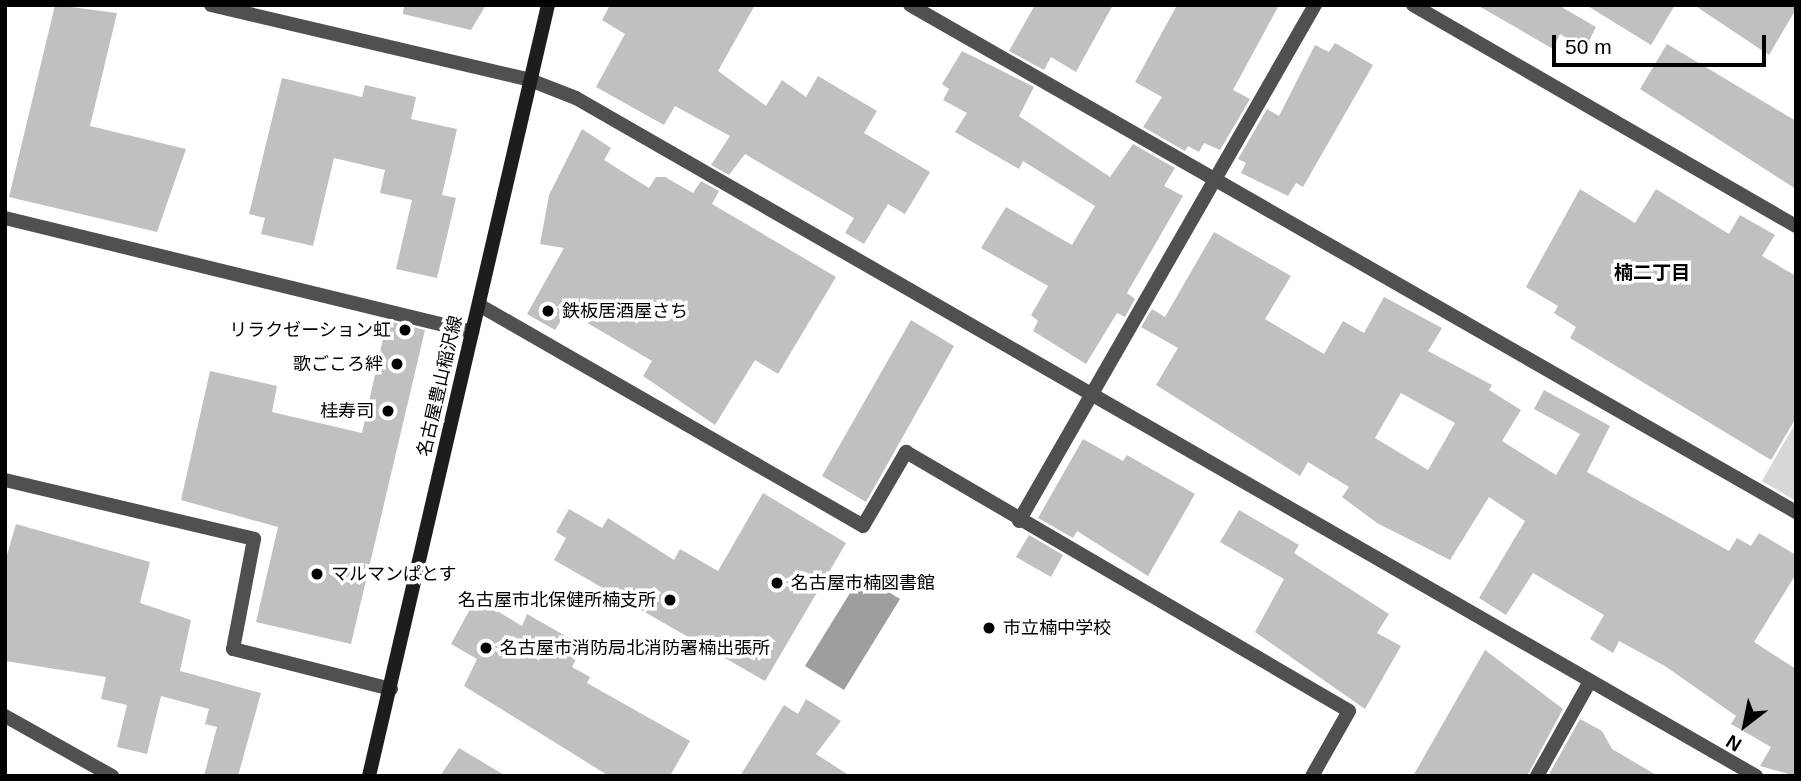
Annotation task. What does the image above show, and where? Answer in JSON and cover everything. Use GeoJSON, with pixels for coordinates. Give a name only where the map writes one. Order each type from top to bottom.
{"type":"FeatureCollection","features":[{"type":"Feature","properties":{"kind":"main road","name":"名古屋豊山稲沢線"},"geometry":{"type":"LineString","coordinates":[[369,776],[548,5]]}},
{"type":"Feature","properties":{"kind":"street"},"geometry":{"type":"LineString","coordinates":[[211,5],[530,80],[588,105],[1092,398],[1756,776]]}},
{"type":"Feature","properties":{"kind":"street"},"geometry":{"type":"LineString","coordinates":[[910,5],[1796,512]]}},
{"type":"Feature","properties":{"kind":"street"},"geometry":{"type":"LineString","coordinates":[[1019,521],[1092,398],[1213,180],[1315,5]]}},
{"type":"Feature","properties":{"kind":"street"},"geometry":{"type":"LineString","coordinates":[[1413,5],[1796,226]]}},
{"type":"Feature","properties":{"kind":"street"},"geometry":{"type":"LineString","coordinates":[[5,218],[472,332]]}},
{"type":"Feature","properties":{"kind":"street"},"geometry":{"type":"LineString","coordinates":[[479,305],[863,526],[906,452],[1019,521],[1349,711],[1312,776]]}},
{"type":"Feature","properties":{"kind":"street"},"geometry":{"type":"LineString","coordinates":[[5,480],[254,539],[233,649],[390,689]]}},
{"type":"Feature","properties":{"kind":"street"},"geometry":{"type":"LineString","coordinates":[[1538,776],[1590,681]]}},
{"type":"Feature","properties":{"kind":"street"},"geometry":{"type":"LineString","coordinates":[[5,716],[112,776]]}},
{"type":"Feature","properties":{"kind":"shaded area"},"geometry":{"type":"Polygon","coordinates":[[[1796,422],[1796,498],[1794,500],[1762,481],[1796,422]]]}},
{"type":"Feature","properties":{"kind":"shaded area"},"geometry":{"type":"Polygon","coordinates":[[[861,575],[900,599],[844,690],[805,666],[861,575]]]}},
{"type":"Feature","properties":{"kind":"building"},"geometry":{"type":"Polygon","coordinates":[[[55,5],[117,13],[90,126],[186,149],[157,232],[9,197],[55,5]]]}},
{"type":"Feature","properties":{"kind":"building"},"geometry":{"type":"Polygon","coordinates":[[[404,5],[486,5],[471,30],[403,14],[404,5]]]}},
{"type":"Feature","properties":{"kind":"building"},"geometry":{"type":"Polygon","coordinates":[[[610,5],[755,5],[718,71],[766,106],[782,80],[806,97],[818,76],[877,111],[864,133],[930,172],[905,214],[888,204],[864,244],[845,233],[854,218],[745,154],[729,175],[711,165],[730,136],[675,106],[664,125],[596,87],[625,34],[602,20],[610,5]]]}},
{"type":"Feature","properties":{"kind":"building"},"geometry":{"type":"Polygon","coordinates":[[[1035,5],[1113,5],[1076,72],[1051,57],[1044,70],[1009,51],[1035,5]]]}},
{"type":"Feature","properties":{"kind":"building"},"geometry":{"type":"Polygon","coordinates":[[[1177,5],[1279,5],[1233,90],[1250,99],[1220,150],[1204,143],[1199,152],[1188,146],[1185,151],[1143,127],[1162,97],[1135,82],[1177,5]]]}},
{"type":"Feature","properties":{"kind":"building"},"geometry":{"type":"Polygon","coordinates":[[[1477,5],[1558,5],[1596,27],[1585,49],[1560,34],[1553,49],[1477,5]]]}},
{"type":"Feature","properties":{"kind":"building"},"geometry":{"type":"Polygon","coordinates":[[[1586,5],[1675,5],[1651,45],[1586,5]]]}},
{"type":"Feature","properties":{"kind":"building"},"geometry":{"type":"Polygon","coordinates":[[[1694,5],[1796,5],[1796,9],[1769,55],[1694,5]]]}},
{"type":"Feature","properties":{"kind":"building"},"geometry":{"type":"Polygon","coordinates":[[[1335,43],[1373,65],[1303,187],[1296,183],[1288,196],[1241,173],[1246,163],[1238,159],[1267,109],[1279,116],[1315,45],[1329,52],[1335,43]]]}},
{"type":"Feature","properties":{"kind":"building"},"geometry":{"type":"Polygon","coordinates":[[[1667,44],[1796,121],[1796,189],[1640,89],[1667,44]]]}},
{"type":"Feature","properties":{"kind":"building"},"geometry":{"type":"Polygon","coordinates":[[[962,51],[1034,87],[1019,116],[1110,177],[1133,144],[1175,168],[1164,186],[1183,196],[1127,293],[1135,299],[1125,317],[1117,313],[1086,364],[1033,331],[1038,321],[1031,315],[1048,286],[981,248],[1006,207],[1072,245],[1095,206],[1023,161],[1019,169],[955,132],[967,113],[943,100],[949,89],[942,84],[962,51]]]}},
{"type":"Feature","properties":{"kind":"building"},"geometry":{"type":"Polygon","coordinates":[[[282,78],[362,97],[365,85],[416,97],[411,119],[457,129],[442,195],[456,198],[437,278],[396,269],[412,200],[380,193],[385,170],[334,158],[313,246],[261,234],[265,218],[249,214],[282,78]]]}},
{"type":"Feature","properties":{"kind":"building"},"geometry":{"type":"Polygon","coordinates":[[[582,129],[611,148],[604,160],[649,188],[656,177],[665,177],[693,193],[701,181],[719,191],[712,204],[836,277],[778,374],[755,360],[715,425],[643,376],[652,361],[567,311],[555,330],[527,314],[564,248],[540,244],[549,195],[582,129]]]}},
{"type":"Feature","properties":{"kind":"building"},"geometry":{"type":"Polygon","coordinates":[[[1580,189],[1635,223],[1656,189],[1729,234],[1740,215],[1775,235],[1762,256],[1796,276],[1796,418],[1771,460],[1570,338],[1576,327],[1554,313],[1558,306],[1526,287],[1580,189]]]}},
{"type":"Feature","properties":{"kind":"building"},"geometry":{"type":"Polygon","coordinates":[[[1214,232],[1291,276],[1265,319],[1324,354],[1343,321],[1364,333],[1384,297],[1442,328],[1428,351],[1492,385],[1489,390],[1521,410],[1502,441],[1556,475],[1580,434],[1534,409],[1544,390],[1610,426],[1587,472],[1729,551],[1737,538],[1751,546],[1759,533],[1796,555],[1796,574],[1754,642],[1796,669],[1796,776],[1760,766],[1771,747],[1731,724],[1736,716],[1665,666],[1619,641],[1613,653],[1590,639],[1604,615],[1533,573],[1506,615],[1479,598],[1525,521],[1489,497],[1450,560],[1377,523],[1342,497],[1349,487],[1308,462],[1300,476],[1156,385],[1178,348],[1141,327],[1152,309],[1165,317],[1214,232]],[[1401,393],[1375,438],[1428,470],[1455,423],[1401,393]]]}},
{"type":"Feature","properties":{"kind":"building"},"geometry":{"type":"Polygon","coordinates":[[[911,320],[954,346],[866,502],[822,476],[911,320]]]}},
{"type":"Feature","properties":{"kind":"building"},"geometry":{"type":"Polygon","coordinates":[[[387,321],[425,330],[351,644],[256,622],[278,527],[181,500],[210,371],[277,386],[272,412],[362,433],[387,321]]]}},
{"type":"Feature","properties":{"kind":"building"},"geometry":{"type":"Polygon","coordinates":[[[1083,439],[1123,461],[1127,455],[1195,494],[1148,576],[1077,531],[1073,538],[1038,518],[1083,439]]]}},
{"type":"Feature","properties":{"kind":"building"},"geometry":{"type":"Polygon","coordinates":[[[763,493],[846,543],[765,681],[554,560],[566,538],[556,532],[569,509],[602,528],[608,518],[674,560],[680,549],[718,571],[763,493]]]}},
{"type":"Feature","properties":{"kind":"building"},"geometry":{"type":"Polygon","coordinates":[[[1239,510],[1299,545],[1294,553],[1389,614],[1377,633],[1401,646],[1365,709],[1255,632],[1284,579],[1220,542],[1239,510]]]}},
{"type":"Feature","properties":{"kind":"building"},"geometry":{"type":"Polygon","coordinates":[[[16,524],[150,562],[140,603],[191,620],[180,671],[261,693],[238,776],[204,776],[217,727],[205,724],[209,709],[161,696],[147,754],[117,747],[127,705],[101,699],[106,677],[5,661],[5,562],[16,524]]]}},
{"type":"Feature","properties":{"kind":"building"},"geometry":{"type":"Polygon","coordinates":[[[1029,535],[1063,555],[1051,577],[1016,557],[1029,535]]]}},
{"type":"Feature","properties":{"kind":"building"},"geometry":{"type":"Polygon","coordinates":[[[476,598],[522,626],[527,614],[583,646],[572,667],[590,677],[587,683],[690,741],[670,776],[609,776],[464,686],[477,659],[451,644],[476,598]]]}},
{"type":"Feature","properties":{"kind":"building"},"geometry":{"type":"Polygon","coordinates":[[[1485,650],[1563,709],[1527,776],[1413,776],[1485,650]]]}},
{"type":"Feature","properties":{"kind":"building"},"geometry":{"type":"Polygon","coordinates":[[[806,699],[841,721],[816,754],[850,776],[740,776],[784,705],[798,714],[806,699]]]}},
{"type":"Feature","properties":{"kind":"building"},"geometry":{"type":"Polygon","coordinates":[[[1580,719],[1602,731],[1612,749],[1658,776],[1548,776],[1580,719]]]}},
{"type":"Feature","properties":{"kind":"building"},"geometry":{"type":"Polygon","coordinates":[[[459,748],[506,776],[440,776],[459,748]]]}},
{"type":"Feature","properties":{"kind":"place","name":"鉄板居酒屋さち"},"geometry":{"type":"Point","coordinates":[548,311]}},
{"type":"Feature","properties":{"kind":"place","name":"リラクゼーション虹"},"geometry":{"type":"Point","coordinates":[405,330]}},
{"type":"Feature","properties":{"kind":"place","name":"歌ごころ絆"},"geometry":{"type":"Point","coordinates":[397,364]}},
{"type":"Feature","properties":{"kind":"place","name":"桂寿司"},"geometry":{"type":"Point","coordinates":[388,411]}},
{"type":"Feature","properties":{"kind":"place","name":"マルマンぱとす"},"geometry":{"type":"Point","coordinates":[317,574]}},
{"type":"Feature","properties":{"kind":"place","name":"名古屋市楠図書館"},"geometry":{"type":"Point","coordinates":[777,583]}},
{"type":"Feature","properties":{"kind":"place","name":"名古屋市北保健所楠支所"},"geometry":{"type":"Point","coordinates":[670,600]}},
{"type":"Feature","properties":{"kind":"place","name":"市立楠中学校"},"geometry":{"type":"Point","coordinates":[989,628]}},
{"type":"Feature","properties":{"kind":"place","name":"名古屋市消防局北消防署楠出張所"},"geometry":{"type":"Point","coordinates":[486,648]}},
{"type":"Feature","properties":{"kind":"district","name":"楠二丁目"},"geometry":{"type":"Point","coordinates":[1652,273]}}]}
